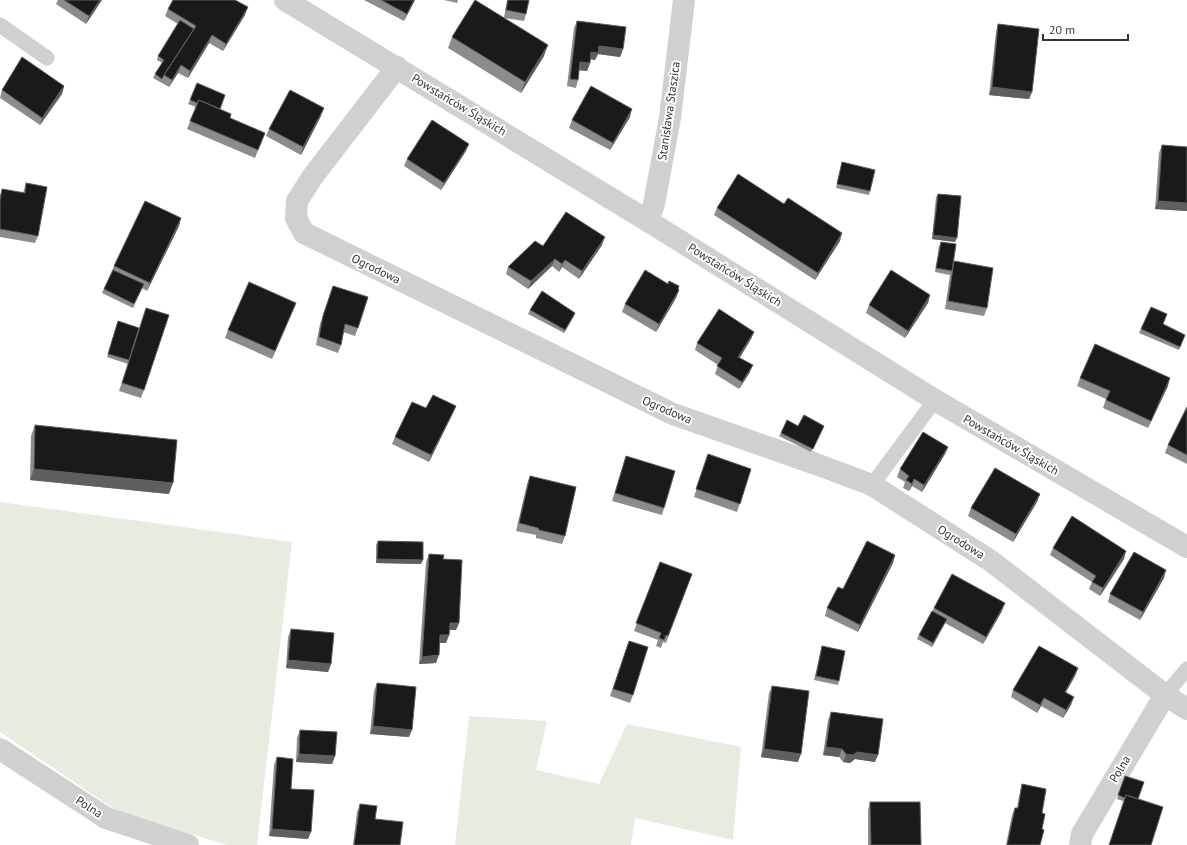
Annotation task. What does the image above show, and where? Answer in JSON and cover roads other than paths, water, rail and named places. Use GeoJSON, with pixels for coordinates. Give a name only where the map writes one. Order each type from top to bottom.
{"type":"FeatureCollection","features":[{"type":"Feature","properties":{"kind":"street","name":"Powstańców Śląskich"},"geometry":{"type":"LineString","coordinates":[[285,0],[648,220],[935,400],[1187,547]]}},
{"type":"Feature","properties":{"kind":"street","name":"Stanisława Staszica"},"geometry":{"type":"LineString","coordinates":[[648,220],[654,204],[670,118],[684,0]]}},
{"type":"Feature","properties":{"kind":"street","name":"Ogrodowa"},"geometry":{"type":"LineString","coordinates":[[397,67],[313,176],[297,201],[296,218],[304,233],[673,414],[872,485],[991,561],[1165,695],[1187,709]]}},
{"type":"Feature","properties":{"kind":"street","name":"Polna"},"geometry":{"type":"LineString","coordinates":[[1080,845],[1082,834],[1165,695]]}},
{"type":"Feature","properties":{"kind":"street","name":"Polna"},"geometry":{"type":"LineString","coordinates":[[0,749],[135,836],[188,845]]}},
{"type":"Feature","properties":{"kind":"lane"},"geometry":{"type":"LineString","coordinates":[[0,25],[47,58]]}},
{"type":"Feature","properties":{"kind":"lane"},"geometry":{"type":"LineString","coordinates":[[872,485],[935,400]]}},
{"type":"Feature","properties":{"kind":"lane"},"geometry":{"type":"LineString","coordinates":[[1165,695],[1187,670]]}}]}
